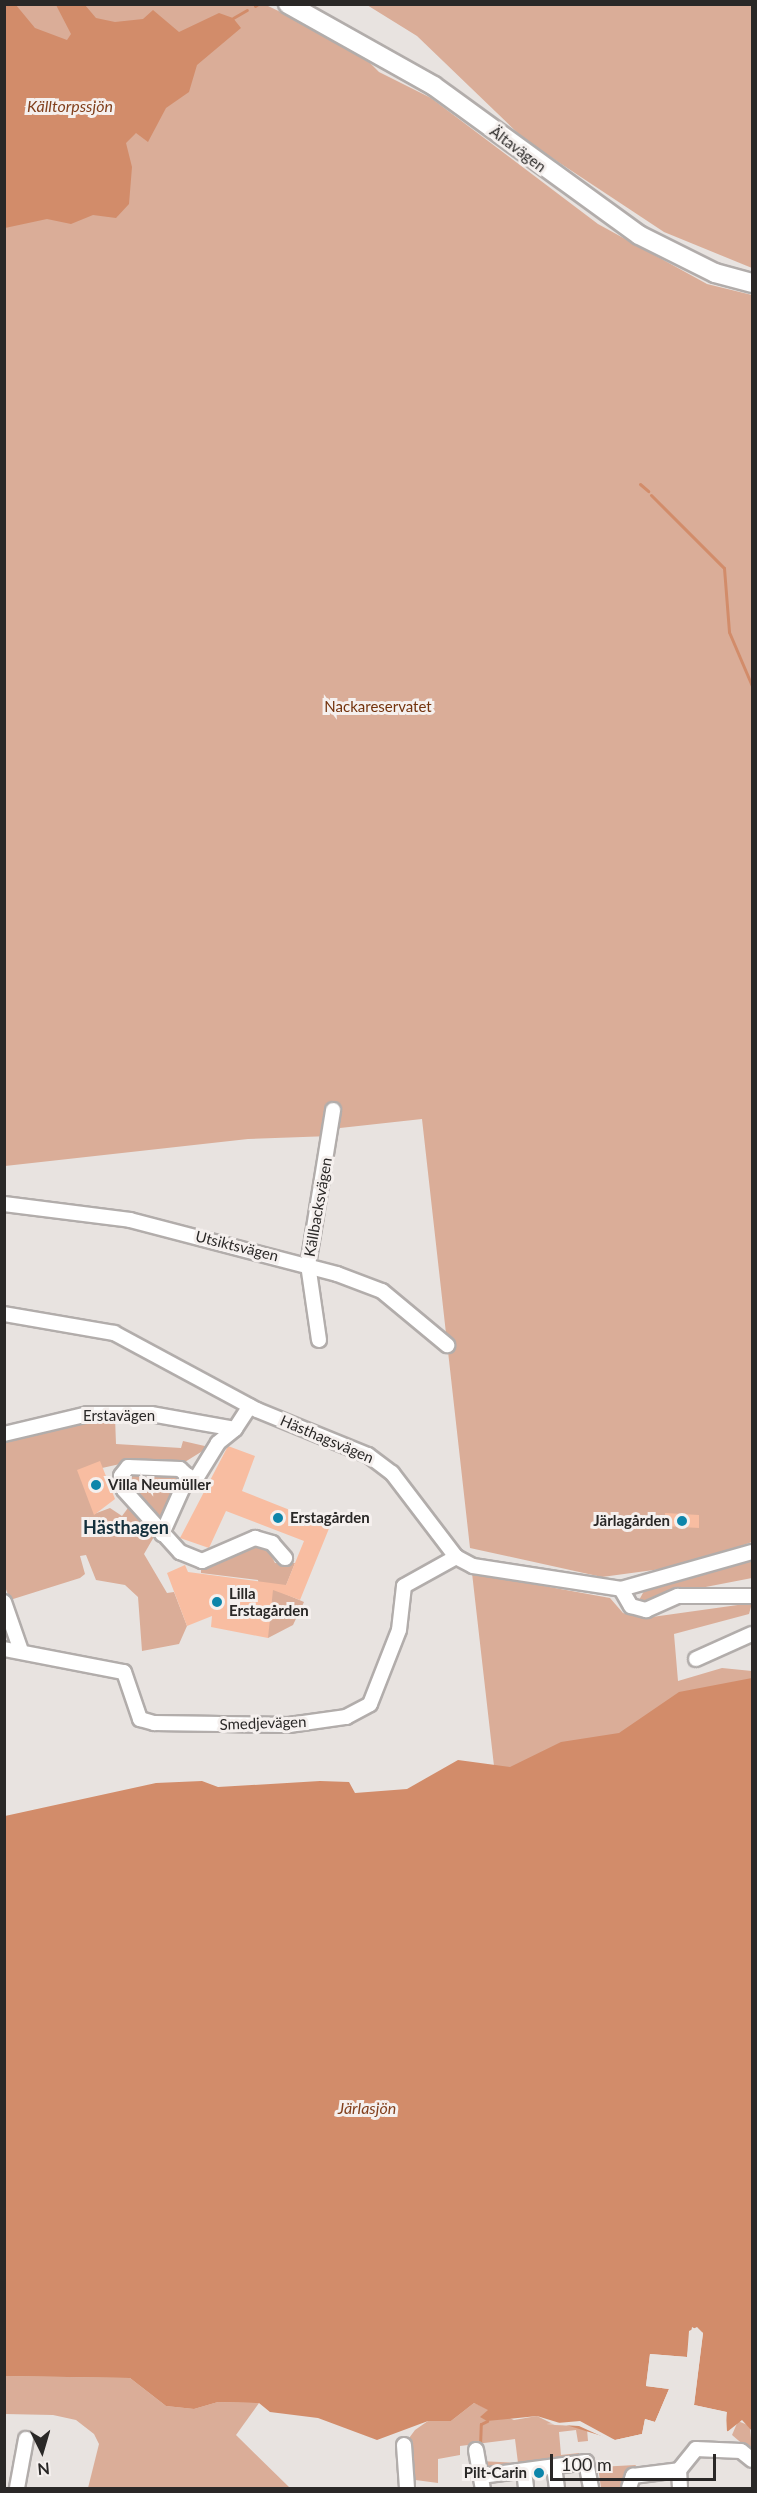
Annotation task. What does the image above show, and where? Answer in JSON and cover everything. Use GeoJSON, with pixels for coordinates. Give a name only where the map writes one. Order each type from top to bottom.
{"type":"FeatureCollection","features":[{"type":"Feature","properties":{"kind":"main road","name":"Ältavägen"},"geometry":{"type":"LineString","coordinates":[[288,4],[434,86],[639,235],[715,273],[753,283]]}},
{"type":"Feature","properties":{"kind":"street","name":"Källbacksvägen"},"geometry":{"type":"LineString","coordinates":[[319,1340],[308,1265],[333,1110]]}},
{"type":"Feature","properties":{"kind":"street","name":"Utsiktsvägen"},"geometry":{"type":"LineString","coordinates":[[4,1204],[130,1220],[308,1265],[382,1291],[447,1345]]}},
{"type":"Feature","properties":{"kind":"street","name":"Hästhagsvägen"},"geometry":{"type":"LineString","coordinates":[[4,1314],[114,1333],[250,1406],[380,1462],[456,1557]]}},
{"type":"Feature","properties":{"kind":"street"},"geometry":{"type":"LineString","coordinates":[[162,1534],[191,1479],[218,1443],[235,1429],[250,1406]]}},
{"type":"Feature","properties":{"kind":"street","name":"Erstavägen"},"geometry":{"type":"LineString","coordinates":[[4,1434],[60,1417],[109,1413],[178,1418],[235,1429]]}},
{"type":"Feature","properties":{"kind":"street"},"geometry":{"type":"LineString","coordinates":[[191,1479],[180,1469],[148,1466],[128,1467],[121,1476],[136,1508],[180,1552],[202,1561],[255,1538],[272,1543],[285,1558]]}},
{"type":"Feature","properties":{"kind":"street"},"geometry":{"type":"LineString","coordinates":[[456,1557],[493,1571],[621,1589],[753,1552]]}},
{"type":"Feature","properties":{"kind":"street","name":"Smedjevägen"},"geometry":{"type":"LineString","coordinates":[[4,1649],[20,1648],[124,1672],[140,1719],[154,1723],[289,1725],[346,1717],[370,1704],[399,1629],[404,1586],[456,1557]]}},
{"type":"Feature","properties":{"kind":"street"},"geometry":{"type":"LineString","coordinates":[[621,1589],[631,1606],[646,1610],[678,1596],[753,1596]]}},
{"type":"Feature","properties":{"kind":"street"},"geometry":{"type":"LineString","coordinates":[[4,1602],[20,1648]]}},
{"type":"Feature","properties":{"kind":"street"},"geometry":{"type":"LineString","coordinates":[[696,1659],[753,1634]]}},
{"type":"Feature","properties":{"kind":"street"},"geometry":{"type":"LineString","coordinates":[[17,2488],[26,2439]]}},
{"type":"Feature","properties":{"kind":"street"},"geometry":{"type":"LineString","coordinates":[[404,2445],[407,2488]]}},
{"type":"Feature","properties":{"kind":"street"},"geometry":{"type":"LineString","coordinates":[[680,2488],[679,2470],[688,2454],[718,2448],[749,2453],[753,2460]]}},
{"type":"Feature","properties":{"kind":"street"},"geometry":{"type":"LineString","coordinates":[[476,2450],[482,2482],[524,2470],[586,2462],[591,2488]]}},
{"type":"Feature","properties":{"kind":"street"},"geometry":{"type":"LineString","coordinates":[[554,2467],[557,2488]]}},
{"type":"Feature","properties":{"kind":"street"},"geometry":{"type":"LineString","coordinates":[[524,2470],[526,2488]]}},
{"type":"Feature","properties":{"kind":"street"},"geometry":{"type":"LineString","coordinates":[[629,2488],[633,2476],[679,2470]]}},
{"type":"Feature","properties":{"kind":"green space","name":"Nackareservatet"},"geometry":{"type":"Polygon","coordinates":[[[4,5],[266,5],[355,48],[379,72],[431,98],[598,224],[707,284],[752,295],[752,1542],[683,1566],[602,1577],[470,1548],[422,1119],[340,1128],[331,1136],[248,1139],[5,1166],[4,5]]]}},
{"type":"Feature","properties":{"kind":"green space"},"geometry":{"type":"Polygon","coordinates":[[[367,5],[752,5],[752,268],[664,232],[525,140],[417,36],[367,5]]]}},
{"type":"Feature","properties":{"kind":"green space"},"geometry":{"type":"Polygon","coordinates":[[[115,1417],[116,1444],[181,1448],[183,1441],[209,1447],[180,1465],[129,1462],[102,1468],[94,1514],[110,1508],[122,1516],[128,1508],[152,1529],[155,1535],[144,1554],[167,1593],[174,1592],[187,1626],[179,1644],[142,1651],[138,1597],[125,1585],[96,1580],[86,1555],[80,1556],[85,1574],[80,1578],[10,1600],[4,1584],[4,1439],[115,1417]]]}},
{"type":"Feature","properties":{"kind":"green space"},"geometry":{"type":"Polygon","coordinates":[[[128,1472],[179,1473],[160,1523],[129,1493],[128,1472]]]}},
{"type":"Feature","properties":{"kind":"green space"},"geometry":{"type":"Polygon","coordinates":[[[265,1543],[275,1563],[295,1563],[283,1593],[304,1602],[293,1625],[268,1638],[258,1580],[201,1573],[201,1565],[225,1552],[265,1543]]]}},
{"type":"Feature","properties":{"kind":"green space"},"geometry":{"type":"Polygon","coordinates":[[[752,1558],[752,1578],[654,1597],[647,1605],[638,1602],[644,1591],[752,1558]]]}},
{"type":"Feature","properties":{"kind":"green space"},"geometry":{"type":"Polygon","coordinates":[[[472,1573],[610,1598],[623,1613],[645,1618],[752,1603],[749,1614],[674,1634],[678,1681],[722,1668],[752,1671],[752,2080],[494,1766],[472,1573]]]}},
{"type":"Feature","properties":{"kind":"green space"},"geometry":{"type":"Polygon","coordinates":[[[6,2376],[130,2378],[166,2406],[194,2409],[218,2402],[259,2403],[236,2435],[290,2488],[88,2488],[99,2444],[94,2434],[76,2420],[53,2415],[5,2414],[6,2376]]]}},
{"type":"Feature","properties":{"kind":"green space"},"geometry":{"type":"Polygon","coordinates":[[[474,2403],[514,2420],[537,2416],[555,2425],[579,2426],[587,2429],[588,2441],[578,2442],[576,2430],[559,2432],[561,2455],[579,2453],[579,2460],[481,2476],[479,2461],[518,2463],[515,2439],[460,2446],[460,2455],[438,2459],[438,2483],[408,2479],[404,2445],[415,2430],[428,2421],[451,2421],[474,2403]]]}},
{"type":"Feature","properties":{"kind":"green space"},"geometry":{"type":"Polygon","coordinates":[[[738,2421],[750,2426],[752,2452],[732,2435],[738,2421]]]}},
{"type":"Feature","properties":{"kind":"green space"},"geometry":{"type":"Polygon","coordinates":[[[636,2465],[625,2488],[601,2488],[598,2467],[636,2465]]]}},
{"type":"Feature","properties":{"kind":"water","name":"Källtorpssjön"},"geometry":{"type":"Polygon","coordinates":[[[4,5],[16,5],[35,28],[67,40],[71,34],[56,5],[85,5],[96,18],[115,22],[143,19],[153,10],[179,32],[219,13],[233,18],[241,28],[197,65],[189,92],[166,108],[148,142],[136,133],[126,143],[132,167],[129,204],[116,218],[93,215],[71,224],[47,219],[5,228],[4,5]]]}},
{"type":"Feature","properties":{"kind":"water","name":"Järlasjön"},"geometry":{"type":"Polygon","coordinates":[[[752,1678],[752,2431],[742,2420],[727,2432],[726,2412],[694,2405],[703,2333],[692,2327],[687,2357],[650,2354],[646,2386],[669,2389],[655,2422],[645,2419],[642,2434],[615,2440],[537,2416],[487,2421],[480,2417],[488,2410],[474,2403],[451,2421],[428,2421],[377,2440],[318,2418],[270,2412],[259,2403],[218,2402],[194,2409],[166,2406],[130,2378],[5,2376],[5,1816],[156,1783],[202,1781],[218,1787],[320,1781],[349,1782],[355,1793],[407,1789],[458,1760],[510,1767],[561,1742],[619,1733],[679,1692],[752,1678]]]}},
{"type":"Feature","properties":{"kind":"pier"},"geometry":{"type":"Polygon","coordinates":[[[697,2327],[703,2333],[694,2405],[727,2412],[725,2429],[733,2436],[722,2430],[723,2415],[691,2406],[696,2330],[689,2359],[653,2357],[650,2383],[672,2389],[657,2424],[646,2423],[644,2437],[614,2442],[579,2426],[546,2424],[580,2421],[615,2440],[642,2434],[645,2419],[655,2422],[669,2389],[646,2386],[650,2354],[687,2357],[689,2331],[697,2327]]]}},
{"type":"Feature","properties":{"kind":"building"},"geometry":{"type":"Polygon","coordinates":[[[228,1446],[255,1456],[242,1491],[330,1526],[300,1600],[273,1590],[268,1638],[211,1627],[212,1616],[187,1626],[167,1573],[185,1565],[188,1572],[286,1585],[304,1541],[226,1511],[209,1548],[180,1538],[228,1446]]]}},
{"type":"Feature","properties":{"kind":"building","name":"Villa Neumüller"},"geometry":{"type":"Polygon","coordinates":[[[100,1461],[115,1499],[94,1515],[77,1470],[100,1461]]]}},
{"type":"Feature","properties":{"kind":"building","name":"Järlagården"},"geometry":{"type":"Polygon","coordinates":[[[665,1513],[699,1515],[699,1528],[665,1526],[665,1513]]]}},
{"type":"Feature","properties":{"kind":"waterway"},"geometry":{"type":"LineString","coordinates":[[233,18],[247,10]]}},
{"type":"Feature","properties":{"kind":"waterway"},"geometry":{"type":"LineString","coordinates":[[640,484],[648,491]]}},
{"type":"Feature","properties":{"kind":"waterway"},"geometry":{"type":"LineString","coordinates":[[651,495],[724,568],[729,632],[752,686]]}},
{"type":"Feature","properties":{"kind":"waterway"},"geometry":{"type":"LineString","coordinates":[[480,2447],[481,2424],[487,2421]]}},
{"type":"Feature","properties":{"kind":"place","name":"Villa Neumüller"},"geometry":{"type":"Point","coordinates":[96,1485]}},
{"type":"Feature","properties":{"kind":"place","name":"Erstagården"},"geometry":{"type":"Point","coordinates":[278,1518]}},
{"type":"Feature","properties":{"kind":"place","name":"Järlagården"},"geometry":{"type":"Point","coordinates":[682,1521]}},
{"type":"Feature","properties":{"kind":"place","name":"Lilla Erstagården"},"geometry":{"type":"Point","coordinates":[217,1602]}},
{"type":"Feature","properties":{"kind":"place","name":"Pilt-Carin"},"geometry":{"type":"Point","coordinates":[539,2473]}},
{"type":"Feature","properties":{"kind":"district","name":"Hästhagen"},"geometry":{"type":"Point","coordinates":[126,1527]}}]}
